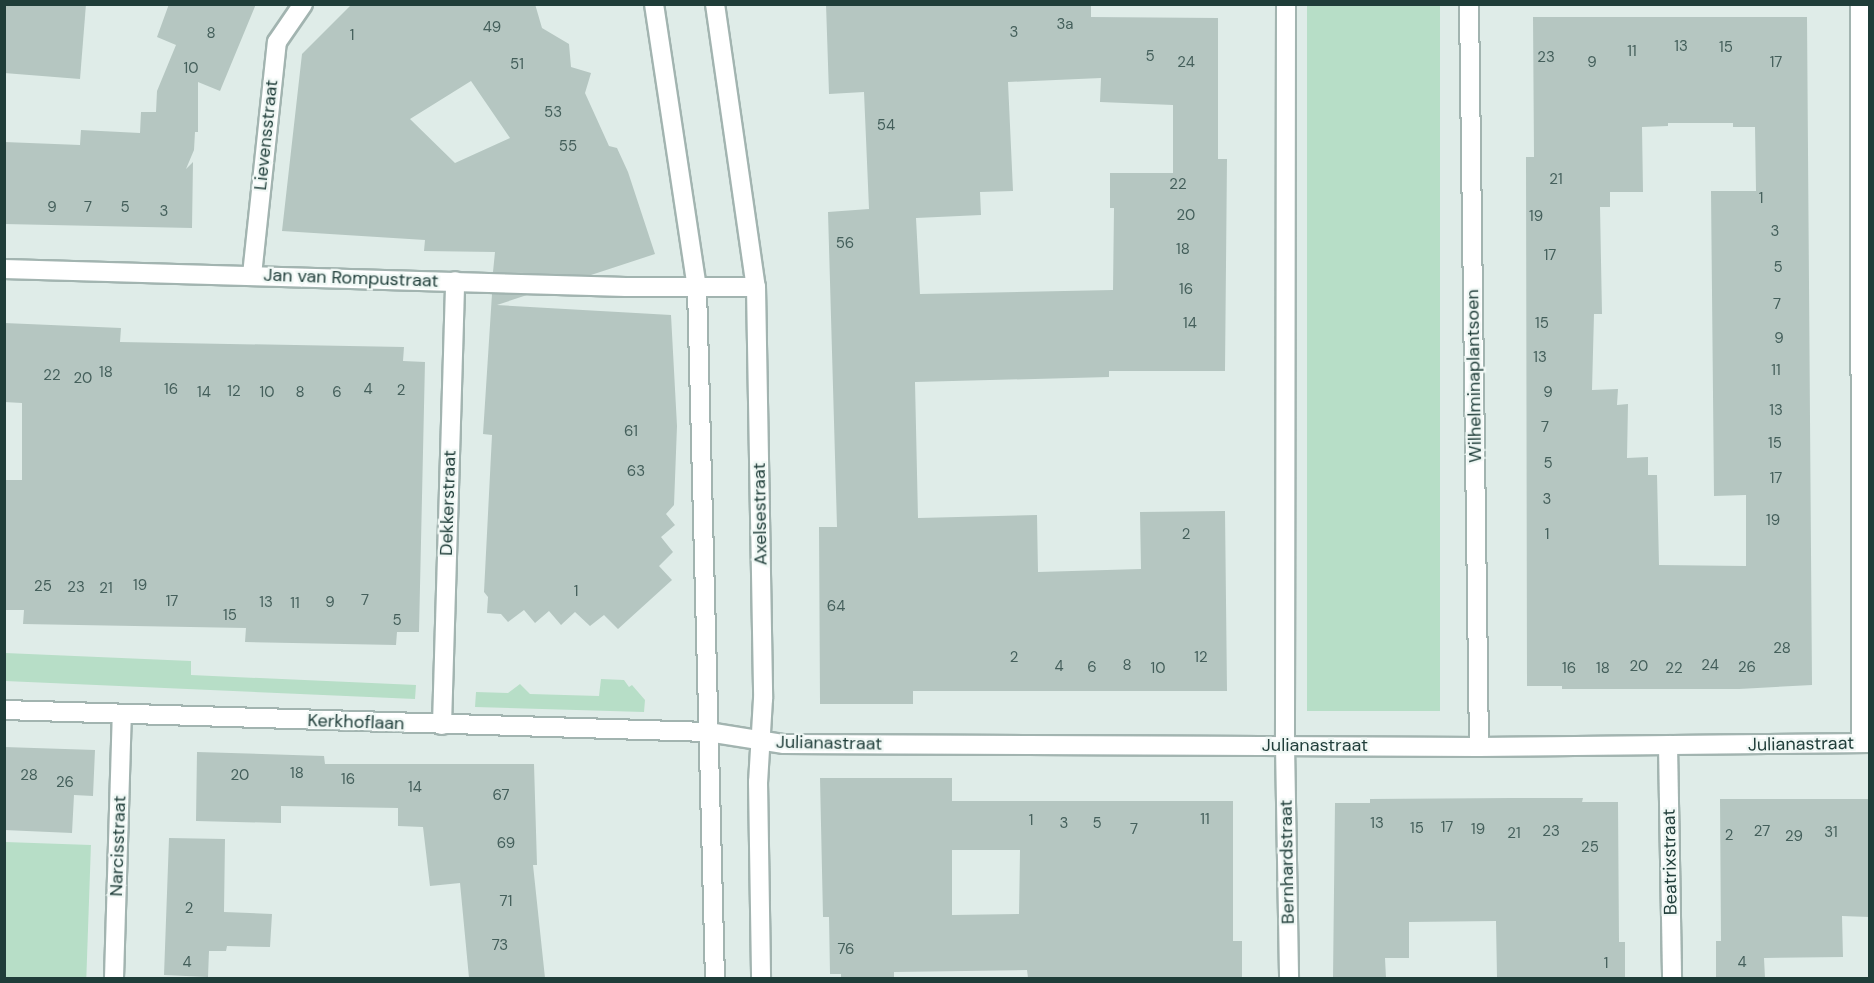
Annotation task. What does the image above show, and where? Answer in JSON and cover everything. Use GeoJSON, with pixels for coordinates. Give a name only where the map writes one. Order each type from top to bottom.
{"type":"FeatureCollection","features":[{"type":"Feature","properties":{"kind":"street","name":"Lievensstraat"},"geometry":{"type":"LineString","coordinates":[[252,275],[276,42],[303,4]]}},
{"type":"Feature","properties":{"kind":"street"},"geometry":{"type":"LineString","coordinates":[[654,4],[697,288],[715,978]]}},
{"type":"Feature","properties":{"kind":"street","name":"Axelsestraat"},"geometry":{"type":"LineString","coordinates":[[714,4],[756,287],[763,699],[758,794],[761,978]]}},
{"type":"Feature","properties":{"kind":"street"},"geometry":{"type":"LineString","coordinates":[[1285,745],[1286,4]]}},
{"type":"Feature","properties":{"kind":"street","name":"Wilhelminaplantsoen"},"geometry":{"type":"LineString","coordinates":[[1469,4],[1479,747]]}},
{"type":"Feature","properties":{"kind":"street"},"geometry":{"type":"LineString","coordinates":[[1860,4],[1865,743]]}},
{"type":"Feature","properties":{"kind":"street","name":"Jan van Rompustraat"},"geometry":{"type":"LineString","coordinates":[[4,269],[697,288]]}},
{"type":"Feature","properties":{"kind":"street","name":"Dekkerstraat"},"geometry":{"type":"LineString","coordinates":[[442,725],[455,281]]}},
{"type":"Feature","properties":{"kind":"street"},"geometry":{"type":"LineString","coordinates":[[697,288],[756,287]]}},
{"type":"Feature","properties":{"kind":"street","name":"Kerkhoflaan"},"geometry":{"type":"LineString","coordinates":[[4,710],[708,732]]}},
{"type":"Feature","properties":{"kind":"street","name":"Narcisstraat"},"geometry":{"type":"LineString","coordinates":[[114,978],[122,714]]}},
{"type":"Feature","properties":{"kind":"street"},"geometry":{"type":"LineString","coordinates":[[708,732],[760,741]]}},
{"type":"Feature","properties":{"kind":"street","name":"Julianastraat"},"geometry":{"type":"LineString","coordinates":[[760,741],[784,744],[1479,747],[1865,743]]}},
{"type":"Feature","properties":{"kind":"street","name":"Bernhardstraat"},"geometry":{"type":"LineString","coordinates":[[1285,745],[1289,978]]}},
{"type":"Feature","properties":{"kind":"street","name":"Beatrixstraat"},"geometry":{"type":"LineString","coordinates":[[1668,746],[1672,978]]}},
{"type":"Feature","properties":{"kind":"green space"},"geometry":{"type":"Polygon","coordinates":[[[1307,5],[1440,5],[1440,711],[1307,711],[1307,5]]]}},
{"type":"Feature","properties":{"kind":"green space"},"geometry":{"type":"Polygon","coordinates":[[[5,653],[191,661],[191,675],[416,685],[415,699],[5,681],[5,653]]]}},
{"type":"Feature","properties":{"kind":"green space"},"geometry":{"type":"Polygon","coordinates":[[[601,679],[624,680],[629,687],[632,685],[645,700],[644,712],[475,707],[476,692],[508,693],[520,684],[530,694],[599,696],[601,679]]]}},
{"type":"Feature","properties":{"kind":"green space"},"geometry":{"type":"Polygon","coordinates":[[[5,842],[91,845],[86,978],[4,978],[5,842]]]}},
{"type":"Feature","properties":{"kind":"building"},"geometry":{"type":"Polygon","coordinates":[[[4,4],[86,4],[80,79],[4,73],[4,4]]]}},
{"type":"Feature","properties":{"kind":"building"},"geometry":{"type":"Polygon","coordinates":[[[169,4],[256,4],[220,91],[198,82],[198,132],[195,132],[194,150],[186,169],[193,162],[192,228],[4,224],[4,142],[80,145],[81,130],[140,133],[141,112],[156,112],[157,91],[176,45],[157,37],[169,4]]]}},
{"type":"Feature","properties":{"kind":"building"},"geometry":{"type":"Polygon","coordinates":[[[352,4],[535,4],[542,28],[569,44],[571,67],[591,73],[585,93],[609,146],[617,148],[628,172],[655,254],[591,275],[493,272],[495,252],[424,251],[425,240],[282,231],[302,54],[352,4]],[[471,81],[410,119],[455,163],[510,138],[471,81]]]}},
{"type":"Feature","properties":{"kind":"building"},"geometry":{"type":"Polygon","coordinates":[[[826,4],[1091,4],[1091,17],[1218,18],[1218,159],[1227,159],[1225,371],[1109,371],[1109,377],[915,382],[918,518],[1037,515],[1038,572],[1141,569],[1140,512],[1225,511],[1227,691],[913,691],[913,704],[820,704],[819,527],[837,527],[828,212],[869,209],[864,92],[829,94],[826,4]],[[1101,78],[1008,82],[1013,191],[980,192],[981,215],[916,218],[920,294],[1113,290],[1114,208],[1110,208],[1110,173],[1173,173],[1173,105],[1100,102],[1101,78]]]}},
{"type":"Feature","properties":{"kind":"building"},"geometry":{"type":"Polygon","coordinates":[[[1533,17],[1807,17],[1812,685],[1739,689],[1562,689],[1562,686],[1527,686],[1526,157],[1534,157],[1533,17]],[[1668,123],[1668,126],[1642,127],[1643,192],[1610,192],[1610,207],[1600,207],[1602,314],[1594,314],[1592,390],[1618,389],[1617,405],[1628,404],[1627,458],[1648,457],[1648,475],[1657,475],[1659,565],[1746,566],[1746,495],[1714,496],[1711,191],[1756,191],[1755,127],[1733,127],[1733,123],[1668,123]]]}},
{"type":"Feature","properties":{"kind":"building"},"geometry":{"type":"Polygon","coordinates":[[[492,294],[527,295],[497,305],[671,315],[677,426],[674,505],[666,514],[675,525],[661,537],[673,552],[659,566],[672,580],[618,629],[604,615],[590,626],[575,612],[561,625],[549,611],[535,623],[524,610],[508,622],[501,614],[487,613],[488,597],[484,592],[492,435],[483,434],[492,294]]]}},
{"type":"Feature","properties":{"kind":"building"},"geometry":{"type":"Polygon","coordinates":[[[4,323],[121,328],[120,342],[404,347],[403,361],[425,362],[419,632],[397,632],[396,645],[245,642],[246,628],[23,624],[24,610],[4,610],[4,480],[22,480],[22,403],[4,402],[4,323]]]}},
{"type":"Feature","properties":{"kind":"building"},"geometry":{"type":"Polygon","coordinates":[[[4,747],[95,750],[93,796],[74,795],[72,833],[4,830],[4,747]]]}},
{"type":"Feature","properties":{"kind":"building"},"geometry":{"type":"Polygon","coordinates":[[[197,752],[324,756],[325,764],[534,764],[537,865],[533,865],[545,978],[469,978],[460,883],[430,886],[423,827],[398,826],[398,808],[281,806],[281,823],[196,821],[197,752]]]}},
{"type":"Feature","properties":{"kind":"building"},"geometry":{"type":"Polygon","coordinates":[[[820,778],[952,778],[952,801],[1233,801],[1233,941],[1242,941],[1242,978],[1028,978],[1027,970],[894,972],[894,978],[841,978],[841,974],[830,974],[829,917],[823,917],[820,778]],[[952,850],[952,915],[1019,914],[1020,850],[952,850]]]}},
{"type":"Feature","properties":{"kind":"building"},"geometry":{"type":"Polygon","coordinates":[[[1583,798],[1582,802],[1618,802],[1619,942],[1625,942],[1625,978],[1497,978],[1496,921],[1409,922],[1409,958],[1385,958],[1386,978],[1333,978],[1335,803],[1370,803],[1370,799],[1583,798]]]}},
{"type":"Feature","properties":{"kind":"building"},"geometry":{"type":"Polygon","coordinates":[[[1720,799],[1869,799],[1869,917],[1842,916],[1843,957],[1764,958],[1765,978],[1716,978],[1716,941],[1721,941],[1720,799]]]}},
{"type":"Feature","properties":{"kind":"building"},"geometry":{"type":"Polygon","coordinates":[[[169,838],[225,839],[224,912],[272,914],[270,947],[227,946],[226,951],[209,951],[208,977],[164,975],[169,838]]]}}]}
